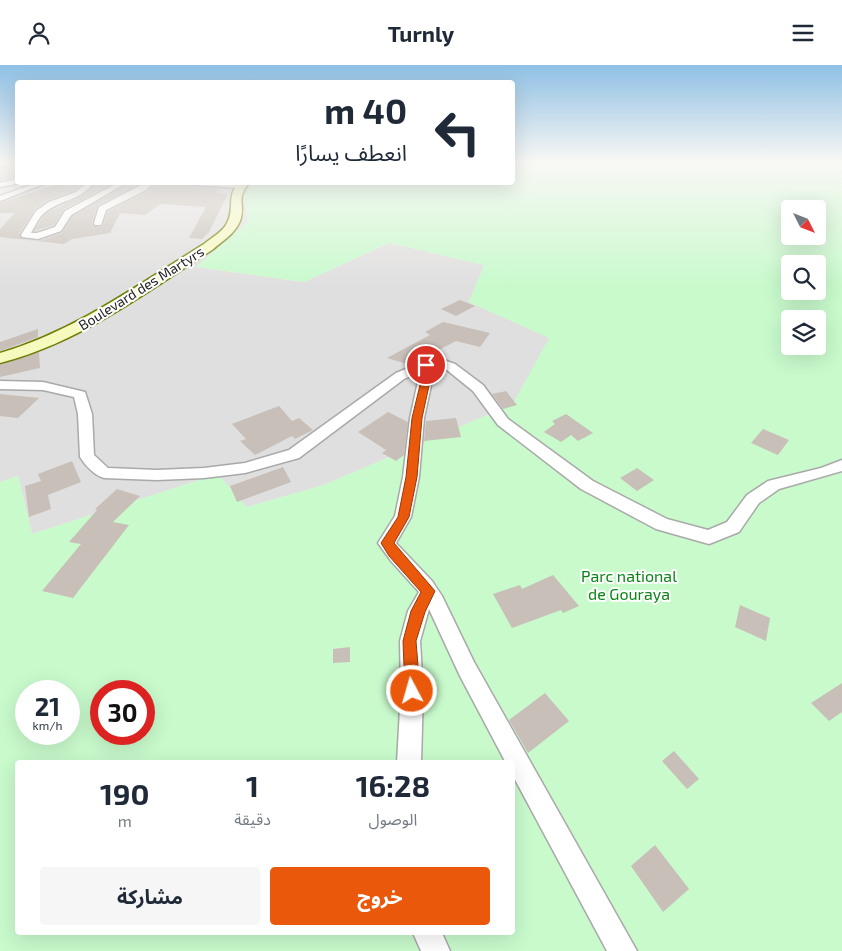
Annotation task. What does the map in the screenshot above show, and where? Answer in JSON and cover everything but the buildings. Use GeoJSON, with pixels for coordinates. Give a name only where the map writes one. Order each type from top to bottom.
{"type":"FeatureCollection","features":[{"type":"Feature","properties":{"kind":"main road","name":"Boulevard des Martyrs"},"geometry":{"type":"LineString","coordinates":[[0,358],[46,344],[71,332],[208,247],[228,231],[234,222],[235,203]]}},
{"type":"Feature","properties":{"kind":"street"},"geometry":{"type":"LineString","coordinates":[[54,203],[39,213],[25,235],[38,236],[58,229],[68,213],[85,203]]}},
{"type":"Feature","properties":{"kind":"street"},"geometry":{"type":"LineString","coordinates":[[98,223],[102,209],[113,203]]}},
{"type":"Feature","properties":{"kind":"street"},"geometry":{"type":"LineString","coordinates":[[0,385],[43,386],[80,395],[85,414],[87,457],[104,473],[157,475],[204,473],[245,468],[294,454],[400,377],[435,361],[451,367],[478,388],[503,422],[587,485],[662,524],[709,537],[733,527],[753,499],[774,485],[825,472],[842,465]]}},
{"type":"Feature","properties":{"kind":"street"},"geometry":{"type":"LineString","coordinates":[[426,365],[426,381],[417,418],[411,477],[404,517],[387,543],[429,591],[447,623],[466,669],[623,951]]}},
{"type":"Feature","properties":{"kind":"street"},"geometry":{"type":"LineString","coordinates":[[408,760],[412,691],[410,641],[418,611],[429,591]]}},
{"type":"Feature","properties":{"kind":"street"},"geometry":{"type":"LineString","coordinates":[[428,935],[436,951]]}},
{"type":"Feature","properties":{"kind":"shaded area"},"geometry":{"type":"Polygon","coordinates":[[[0,203],[245,203],[248,222],[196,267],[304,282],[389,243],[485,265],[469,302],[550,338],[513,404],[324,485],[247,507],[218,474],[32,534],[18,476],[0,482],[0,203]]]}},
{"type":"Feature","properties":{"kind":"green space","name":"Parc national de Gouraya"},"geometry":{"type":"Polygon","coordinates":[[[245,203],[781,203],[781,245],[826,245],[826,203],[842,203],[842,951],[0,951],[0,482],[18,476],[32,534],[218,474],[247,507],[324,485],[513,404],[549,338],[469,302],[484,265],[389,243],[304,282],[196,267],[248,222],[245,203]]]}},
{"type":"Feature","properties":{"kind":"route"},"geometry":{"type":"LineString","coordinates":[[412,691],[410,641],[418,611],[429,591],[387,543],[404,517],[411,477],[417,418],[426,381],[426,365]]}}]}
